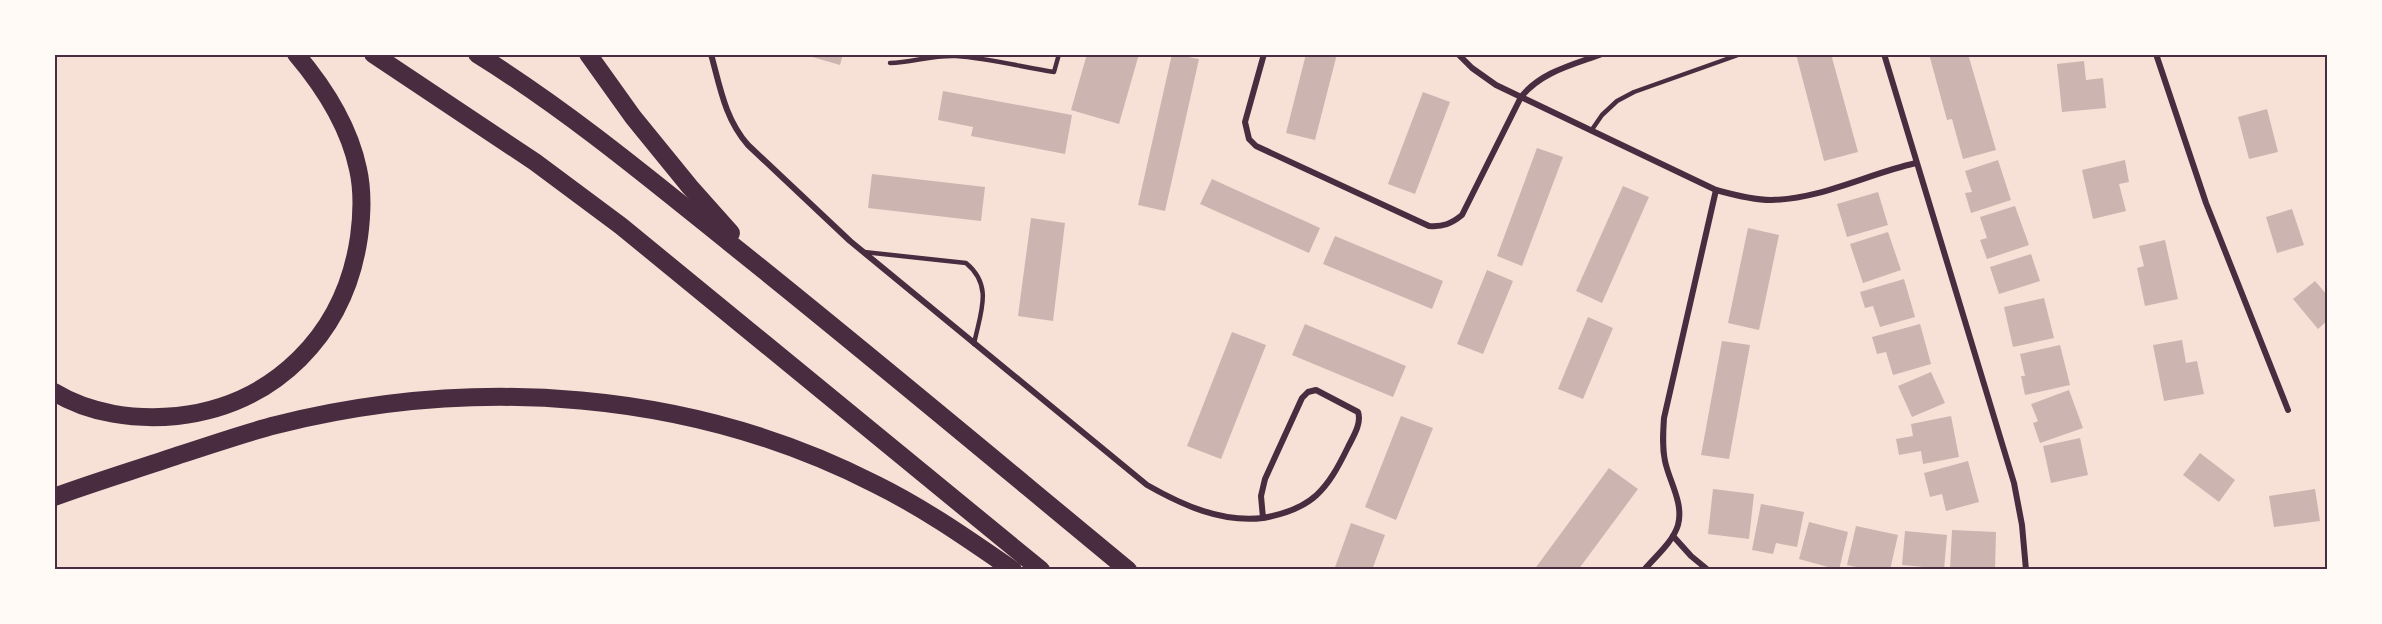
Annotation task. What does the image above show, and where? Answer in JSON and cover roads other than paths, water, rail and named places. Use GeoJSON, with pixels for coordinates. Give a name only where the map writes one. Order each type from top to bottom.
{"type":"FeatureCollection","features":[{"type":"Feature","properties":{"kind":"highway"},"geometry":{"type":"LineString","coordinates":[[54,392],[80,405],[129,417],[190,414],[222,406],[259,390],[285,373],[305,355],[326,327],[347,288],[356,254],[361,223],[358,169],[348,136],[336,110],[296,54]]}},
{"type":"Feature","properties":{"kind":"highway"},"geometry":{"type":"LineString","coordinates":[[373,54],[535,162],[621,226],[1041,570]]}},
{"type":"Feature","properties":{"kind":"highway"},"geometry":{"type":"LineString","coordinates":[[477,54],[566,114],[623,157],[1128,570]]}},
{"type":"Feature","properties":{"kind":"highway"},"geometry":{"type":"LineString","coordinates":[[588,54],[633,117],[690,187],[775,280]]}},
{"type":"Feature","properties":{"kind":"highway"},"geometry":{"type":"LineString","coordinates":[[54,497],[277,425],[347,411],[457,397],[520,396],[583,400],[644,408],[704,420],[762,437],[819,458],[874,483],[928,512],[1013,570]]}},
{"type":"Feature","properties":{"kind":"street"},"geometry":{"type":"LineString","coordinates":[[711,54],[726,113],[735,131],[748,145],[864,252],[1147,485],[1172,500],[1200,511],[1228,517],[1263,518],[1297,509],[1324,488],[1333,477],[1353,438],[1360,418],[1358,412],[1316,390],[1308,392],[1302,399],[1264,479],[1261,496],[1263,518]]}},
{"type":"Feature","properties":{"kind":"street"},"geometry":{"type":"LineString","coordinates":[[1264,54],[1245,122],[1249,139],[1257,146],[1430,226],[1453,223],[1462,215],[1521,97],[1531,84],[1545,75],[1602,54]]}},
{"type":"Feature","properties":{"kind":"street"},"geometry":{"type":"LineString","coordinates":[[1458,54],[1472,68],[1496,85],[1716,190],[1741,197],[1769,200],[1797,198],[1824,192],[1916,162]]}},
{"type":"Feature","properties":{"kind":"street"},"geometry":{"type":"LineString","coordinates":[[1884,54],[2014,483],[2022,525],[2026,570]]}},
{"type":"Feature","properties":{"kind":"street"},"geometry":{"type":"LineString","coordinates":[[2156,54],[2206,203],[2288,410]]}},
{"type":"Feature","properties":{"kind":"street"},"geometry":{"type":"LineString","coordinates":[[1644,570],[1673,536],[1678,524],[1679,511],[1665,462],[1662,440],[1664,418],[1716,190]]}},
{"type":"Feature","properties":{"kind":"street"},"geometry":{"type":"LineString","coordinates":[[1673,536],[1705,569]]}},
{"type":"Feature","properties":{"kind":"lane"},"geometry":{"type":"LineString","coordinates":[[890,63],[911,62],[930,55],[957,56],[1054,72],[1059,54]]}},
{"type":"Feature","properties":{"kind":"lane"},"geometry":{"type":"LineString","coordinates":[[1591,131],[1602,115],[1617,101],[1634,92],[1738,55]]}},
{"type":"Feature","properties":{"kind":"lane"},"geometry":{"type":"LineString","coordinates":[[864,252],[966,263],[976,271],[982,282],[984,294],[974,344]]}}]}
